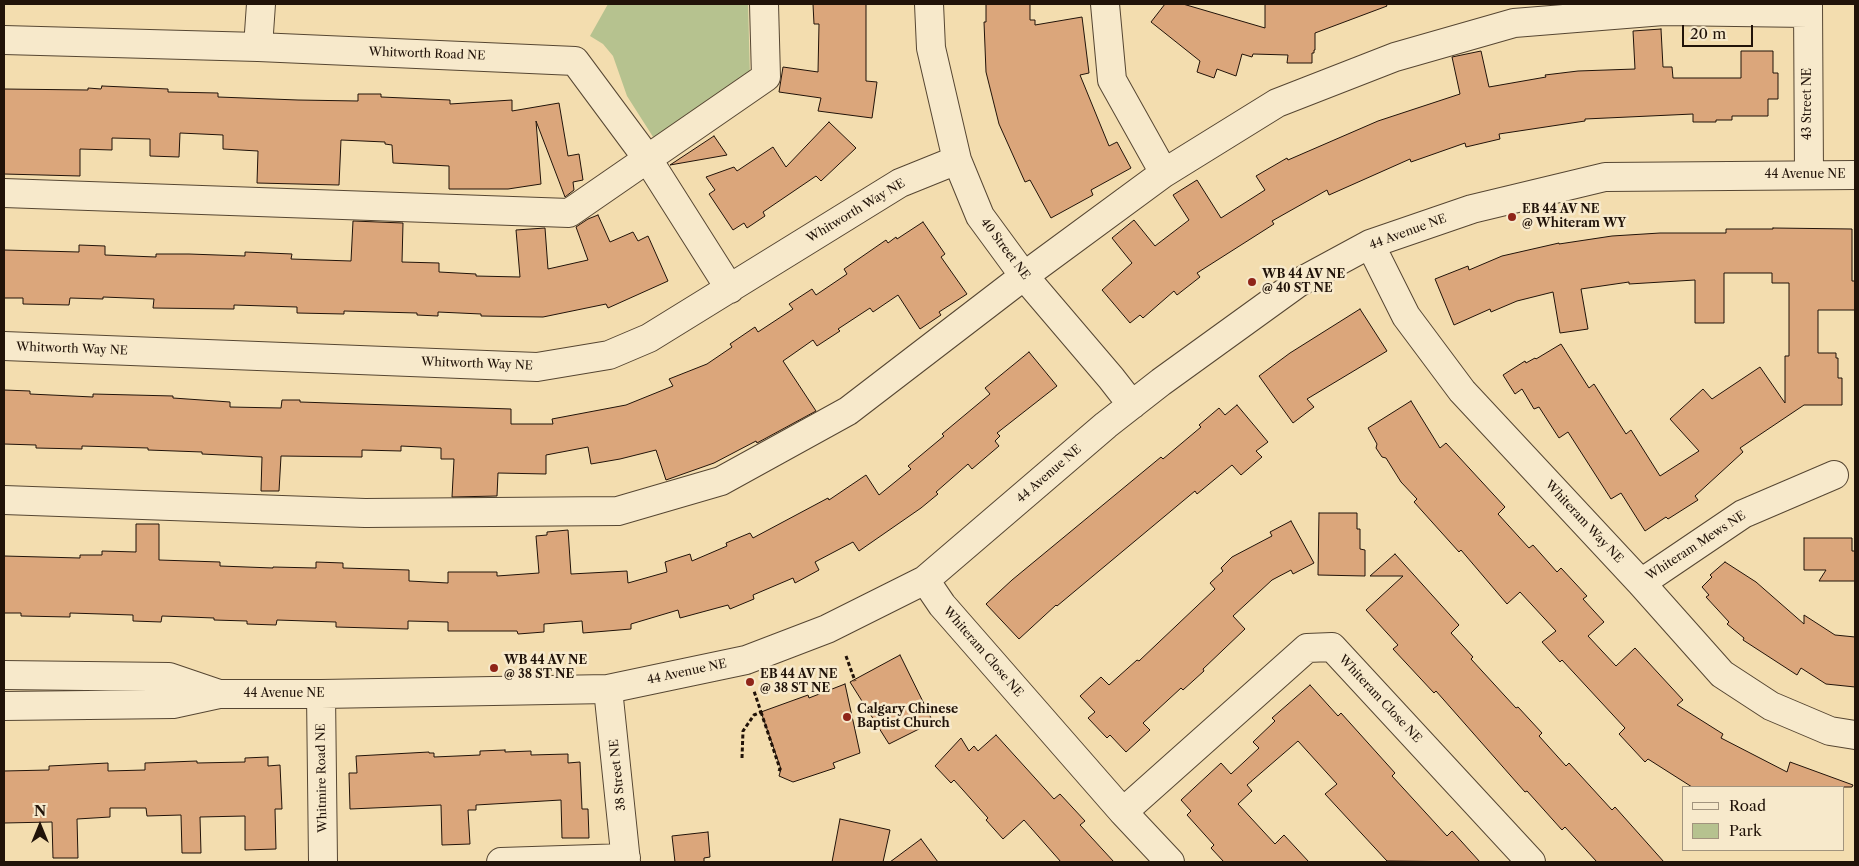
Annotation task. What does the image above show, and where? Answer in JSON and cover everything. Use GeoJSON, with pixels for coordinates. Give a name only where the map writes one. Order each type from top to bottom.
{"type":"FeatureCollection","features":[{"type":"Feature","properties":{"kind":"street"},"geometry":{"type":"LineString","coordinates":[[258,47],[261,4]]}},
{"type":"Feature","properties":{"kind":"street"},"geometry":{"type":"LineString","coordinates":[[4,193],[569,213],[766,77],[764,4]]}},
{"type":"Feature","properties":{"kind":"street","name":"40 Street NE"},"geometry":{"type":"LineString","coordinates":[[929,4],[931,48],[957,160],[980,216],[1024,276],[1132,405]]}},
{"type":"Feature","properties":{"kind":"street"},"geometry":{"type":"LineString","coordinates":[[1105,4],[1112,80],[1164,173]]}},
{"type":"Feature","properties":{"kind":"street"},"geometry":{"type":"LineString","coordinates":[[4,500],[365,513],[618,511],[721,481],[848,411],[1024,276],[1164,173],[1277,103],[1395,57],[1514,23],[1662,8],[1808,9]]}},
{"type":"Feature","properties":{"kind":"street","name":"43 Street NE"},"geometry":{"type":"LineString","coordinates":[[1808,9],[1809,174]]}},
{"type":"Feature","properties":{"kind":"street","name":"Whitworth Road NE"},"geometry":{"type":"LineString","coordinates":[[4,40],[258,47],[575,61],[647,158],[730,288]]}},
{"type":"Feature","properties":{"kind":"street","name":"Whitworth Way NE"},"geometry":{"type":"LineString","coordinates":[[4,346],[537,367],[609,355],[649,338],[900,183],[957,160]]}},
{"type":"Feature","properties":{"kind":"street","name":"44 Avenue NE"},"geometry":{"type":"LineString","coordinates":[[4,706],[173,704],[219,694],[321,694],[608,688],[746,660],[827,629],[925,580],[1106,425],[1161,382],[1298,283],[1370,244],[1472,209],[1605,177],[1855,175]]}},
{"type":"Feature","properties":{"kind":"street","name":"Whiteram Way NE"},"geometry":{"type":"LineString","coordinates":[[1370,244],[1406,316],[1462,391],[1641,583],[1722,674],[1771,706],[1830,730],[1855,735]]}},
{"type":"Feature","properties":{"kind":"street","name":"Whiteram Mews NE"},"geometry":{"type":"LineString","coordinates":[[1641,583],[1743,514],[1834,475]]}},
{"type":"Feature","properties":{"kind":"street","name":"Whiteram Close NE"},"geometry":{"type":"LineString","coordinates":[[925,580],[942,605],[1123,812],[1170,862]]}},
{"type":"Feature","properties":{"kind":"street","name":"Whiteram Close NE"},"geometry":{"type":"LineString","coordinates":[[1123,812],[1307,648],[1332,647],[1531,862]]}},
{"type":"Feature","properties":{"kind":"street","name":"44 Avenue NE"},"geometry":{"type":"LineString","coordinates":[[4,675],[168,677],[219,694]]}},
{"type":"Feature","properties":{"kind":"street","name":"38 Street NE"},"geometry":{"type":"LineString","coordinates":[[608,688],[626,860]]}},
{"type":"Feature","properties":{"kind":"street","name":"Whitmire Road NE"},"geometry":{"type":"LineString","coordinates":[[321,694],[322,862]]}},
{"type":"Feature","properties":{"kind":"street"},"geometry":{"type":"LineString","coordinates":[[501,862],[626,860]]}},
{"type":"Feature","properties":{"kind":"path"},"geometry":{"type":"LineString","coordinates":[[846,656],[855,681]]}},
{"type":"Feature","properties":{"kind":"path"},"geometry":{"type":"LineString","coordinates":[[754,691],[780,769],[778,773]]}},
{"type":"Feature","properties":{"kind":"path"},"geometry":{"type":"LineString","coordinates":[[742,758],[743,731],[754,715],[761,712]]}},
{"type":"Feature","properties":{"kind":"green space"},"geometry":{"type":"Polygon","coordinates":[[[608,4],[748,4],[750,76],[655,140],[627,96],[613,56],[603,44],[590,36],[608,4]]]}},
{"type":"Feature","properties":{"kind":"building"},"geometry":{"type":"Polygon","coordinates":[[[813,4],[866,4],[866,81],[877,82],[872,118],[818,111],[821,98],[779,92],[783,67],[818,72],[819,24],[814,24],[813,4]]]}},
{"type":"Feature","properties":{"kind":"building"},"geometry":{"type":"Polygon","coordinates":[[[986,4],[1030,4],[1030,20],[1035,20],[1035,25],[1082,17],[1089,73],[1080,75],[1109,146],[1117,142],[1131,168],[1091,190],[1093,195],[1051,218],[1030,180],[1025,182],[999,124],[986,72],[984,22],[986,22],[986,4]]]}},
{"type":"Feature","properties":{"kind":"building"},"geometry":{"type":"Polygon","coordinates":[[[1165,4],[1183,4],[1265,28],[1265,4],[1386,4],[1387,6],[1315,33],[1315,50],[1312,53],[1312,63],[1287,63],[1288,55],[1253,54],[1252,57],[1242,54],[1236,76],[1217,69],[1214,78],[1197,72],[1200,61],[1151,22],[1165,4]]]}},
{"type":"Feature","properties":{"kind":"building"},"geometry":{"type":"Polygon","coordinates":[[[1661,29],[1663,67],[1672,67],[1673,78],[1741,78],[1741,51],[1773,51],[1773,73],[1778,73],[1778,99],[1768,99],[1768,116],[1732,116],[1732,120],[1716,120],[1716,122],[1693,122],[1693,114],[1585,119],[1585,121],[1499,134],[1500,139],[1466,147],[1465,143],[1411,162],[1410,159],[1329,195],[1327,190],[1272,221],[1274,224],[1197,273],[1200,277],[1177,295],[1174,291],[1143,318],[1140,315],[1130,323],[1102,290],[1132,263],[1112,238],[1134,220],[1155,246],[1189,220],[1173,195],[1197,180],[1221,218],[1265,190],[1256,176],[1287,158],[1288,160],[1378,121],[1460,94],[1452,57],[1481,51],[1489,87],[1546,77],[1545,75],[1578,71],[1635,69],[1633,31],[1661,29]]]}},
{"type":"Feature","properties":{"kind":"building"},"geometry":{"type":"Polygon","coordinates":[[[102,86],[168,89],[168,92],[218,93],[218,97],[298,100],[358,101],[358,94],[381,94],[381,97],[450,100],[450,104],[512,100],[512,111],[559,103],[568,156],[579,154],[583,180],[573,182],[574,190],[565,197],[536,121],[541,184],[508,189],[449,189],[449,166],[393,163],[392,145],[385,144],[385,142],[341,140],[339,185],[257,183],[258,151],[223,149],[223,135],[180,133],[179,157],[150,156],[150,139],[112,138],[112,150],[80,149],[80,176],[4,174],[4,89],[88,90],[88,88],[101,89],[102,86]]]}},
{"type":"Feature","properties":{"kind":"building"},"geometry":{"type":"Polygon","coordinates":[[[829,122],[856,148],[821,181],[816,176],[763,212],[765,216],[747,228],[744,223],[733,230],[709,194],[715,190],[706,177],[734,167],[737,171],[773,147],[786,167],[829,122]]]}},
{"type":"Feature","properties":{"kind":"building"},"geometry":{"type":"Polygon","coordinates":[[[714,136],[727,155],[670,165],[714,136]]]}},
{"type":"Feature","properties":{"kind":"building"},"geometry":{"type":"Polygon","coordinates":[[[598,215],[610,242],[633,232],[638,241],[648,236],[668,281],[608,308],[606,304],[543,317],[481,316],[481,314],[438,312],[438,316],[417,315],[417,313],[344,311],[344,314],[297,313],[297,307],[234,305],[234,309],[153,308],[154,299],[103,297],[103,299],[70,298],[69,305],[23,304],[23,298],[4,298],[4,250],[79,252],[79,245],[105,246],[105,255],[156,257],[156,254],[245,256],[245,252],[292,254],[291,259],[351,261],[353,221],[403,223],[402,262],[439,263],[439,272],[476,274],[476,276],[520,277],[516,230],[545,228],[548,269],[588,260],[576,227],[598,215]]]}},
{"type":"Feature","properties":{"kind":"building"},"geometry":{"type":"Polygon","coordinates":[[[923,222],[945,254],[941,257],[967,294],[939,312],[941,315],[920,329],[898,295],[873,312],[870,308],[838,329],[840,331],[817,346],[813,340],[783,361],[816,411],[757,443],[756,441],[714,463],[666,480],[656,450],[591,464],[588,447],[546,455],[546,474],[498,473],[497,496],[452,497],[454,459],[441,459],[441,448],[401,446],[401,451],[362,450],[362,457],[281,456],[279,491],[261,491],[262,457],[148,450],[148,448],[82,446],[82,449],[36,448],[36,445],[4,444],[4,390],[30,391],[30,394],[93,397],[93,394],[173,396],[173,398],[230,402],[230,407],[281,408],[282,400],[300,400],[300,402],[511,409],[511,424],[553,424],[552,419],[626,405],[673,386],[669,379],[707,364],[732,347],[730,344],[755,327],[758,332],[793,309],[789,304],[812,289],[816,295],[847,274],[844,269],[886,240],[888,243],[896,237],[897,239],[923,222]]]}},
{"type":"Feature","properties":{"kind":"building"},"geometry":{"type":"Polygon","coordinates":[[[1726,229],[1852,229],[1852,281],[1855,281],[1855,310],[1818,310],[1818,353],[1836,353],[1836,358],[1838,358],[1838,378],[1842,378],[1842,405],[1804,405],[1740,448],[1743,452],[1695,496],[1698,500],[1645,531],[1621,493],[1611,499],[1568,432],[1559,438],[1539,407],[1534,409],[1522,389],[1515,394],[1503,375],[1525,361],[1526,363],[1536,359],[1561,344],[1589,388],[1594,384],[1626,434],[1631,430],[1660,476],[1699,451],[1670,419],[1703,389],[1712,399],[1760,367],[1785,403],[1785,356],[1789,356],[1789,283],[1772,283],[1772,273],[1724,273],[1724,323],[1695,323],[1695,280],[1629,284],[1629,282],[1581,289],[1588,329],[1560,333],[1553,292],[1517,301],[1491,312],[1490,309],[1454,325],[1435,279],[1468,266],[1469,270],[1502,256],[1559,243],[1612,236],[1660,233],[1726,233],[1726,229]]]}},
{"type":"Feature","properties":{"kind":"building"},"geometry":{"type":"Polygon","coordinates":[[[1360,309],[1387,351],[1307,399],[1314,407],[1293,423],[1259,376],[1290,353],[1360,309]]]}},
{"type":"Feature","properties":{"kind":"building"},"geometry":{"type":"Polygon","coordinates":[[[1029,352],[1057,386],[997,433],[1000,436],[995,441],[999,446],[972,469],[968,464],[921,508],[859,551],[853,542],[815,562],[819,570],[795,583],[793,578],[753,595],[754,599],[730,609],[728,605],[680,618],[678,610],[631,624],[631,629],[583,633],[582,621],[544,624],[544,632],[518,634],[517,631],[448,631],[448,622],[408,621],[408,629],[336,627],[336,622],[277,620],[276,625],[247,624],[247,621],[162,616],[161,622],[133,621],[133,615],[70,613],[70,617],[21,616],[21,613],[4,613],[4,556],[80,558],[80,555],[102,555],[102,551],[136,552],[136,524],[159,524],[159,560],[220,562],[220,566],[273,568],[316,568],[316,562],[343,563],[343,568],[409,570],[409,581],[448,583],[448,572],[497,572],[497,576],[539,573],[536,536],[547,535],[547,532],[568,530],[571,574],[627,571],[628,583],[667,572],[665,562],[690,554],[692,561],[727,546],[726,543],[750,533],[753,538],[828,498],[829,500],[866,475],[879,495],[911,469],[908,466],[944,436],[942,434],[990,394],[985,388],[1029,352]]]}},
{"type":"Feature","properties":{"kind":"building"},"geometry":{"type":"Polygon","coordinates":[[[1411,401],[1440,448],[1446,443],[1505,507],[1498,514],[1529,548],[1533,545],[1557,572],[1561,568],[1587,596],[1583,599],[1604,622],[1588,636],[1616,666],[1635,648],[1683,700],[1677,705],[1723,734],[1721,738],[1787,772],[1790,762],[1853,785],[1852,787],[1690,786],[1648,759],[1645,762],[1619,734],[1625,728],[1562,660],[1560,662],[1542,642],[1556,631],[1520,592],[1507,604],[1461,550],[1459,552],[1414,502],[1417,499],[1401,482],[1386,458],[1382,457],[1368,428],[1411,401]]]}},
{"type":"Feature","properties":{"kind":"building"},"geometry":{"type":"Polygon","coordinates":[[[1237,405],[1268,442],[1256,451],[1262,457],[1241,475],[1232,465],[1197,494],[1195,491],[1056,605],[1019,639],[986,604],[1012,580],[1161,457],[1163,459],[1201,427],[1199,425],[1219,408],[1225,415],[1237,405]]]}},
{"type":"Feature","properties":{"kind":"building"},"geometry":{"type":"Polygon","coordinates":[[[1319,513],[1357,513],[1357,529],[1360,529],[1360,549],[1365,550],[1365,576],[1318,575],[1319,513]]]}},
{"type":"Feature","properties":{"kind":"building"},"geometry":{"type":"Polygon","coordinates":[[[1291,521],[1314,563],[1293,574],[1291,570],[1272,580],[1233,616],[1245,629],[1203,669],[1204,671],[1183,690],[1181,688],[1143,723],[1150,730],[1126,752],[1110,735],[1107,738],[1088,718],[1095,712],[1080,696],[1101,677],[1109,685],[1137,660],[1139,661],[1215,589],[1210,583],[1223,571],[1221,568],[1232,557],[1272,536],[1270,532],[1291,521]]]}},
{"type":"Feature","properties":{"kind":"building"},"geometry":{"type":"Polygon","coordinates":[[[1804,538],[1852,538],[1852,551],[1855,551],[1855,581],[1819,581],[1826,570],[1804,570],[1804,538]]]}},
{"type":"Feature","properties":{"kind":"building"},"geometry":{"type":"Polygon","coordinates":[[[1395,554],[1459,625],[1451,633],[1473,657],[1471,659],[1542,733],[1539,736],[1566,766],[1569,763],[1612,810],[1615,807],[1664,862],[1597,862],[1565,827],[1562,830],[1527,791],[1525,792],[1436,691],[1434,693],[1393,649],[1398,645],[1366,610],[1403,576],[1370,576],[1395,554]]]}},
{"type":"Feature","properties":{"kind":"building"},"geometry":{"type":"Polygon","coordinates":[[[1725,562],[1756,582],[1804,624],[1804,615],[1835,635],[1855,637],[1855,687],[1826,684],[1801,668],[1797,675],[1743,640],[1744,638],[1727,624],[1729,622],[1706,597],[1709,595],[1702,587],[1712,577],[1710,575],[1725,562]]]}},
{"type":"Feature","properties":{"kind":"building"},"geometry":{"type":"Polygon","coordinates":[[[900,655],[933,722],[889,744],[850,682],[900,655]]]}},
{"type":"Feature","properties":{"kind":"building"},"geometry":{"type":"Polygon","coordinates":[[[845,684],[860,753],[833,763],[835,768],[793,782],[779,776],[781,769],[761,712],[808,695],[809,698],[845,684]]]}},
{"type":"Feature","properties":{"kind":"building"},"geometry":{"type":"Polygon","coordinates":[[[1310,685],[1338,716],[1341,713],[1395,773],[1392,776],[1447,836],[1452,831],[1480,862],[1387,861],[1325,794],[1337,784],[1298,741],[1247,785],[1252,791],[1238,804],[1275,844],[1284,835],[1309,862],[1224,862],[1211,848],[1214,845],[1187,815],[1191,811],[1181,800],[1221,763],[1231,774],[1259,748],[1253,742],[1275,721],[1272,718],[1310,685]]]}},
{"type":"Feature","properties":{"kind":"building"},"geometry":{"type":"Polygon","coordinates":[[[996,735],[1054,799],[1060,794],[1085,821],[1080,825],[1114,862],[1061,862],[1024,820],[1003,839],[986,820],[988,818],[954,780],[951,783],[935,766],[961,738],[969,751],[974,746],[978,751],[996,735]]]}},
{"type":"Feature","properties":{"kind":"building"},"geometry":{"type":"Polygon","coordinates":[[[505,750],[505,752],[531,751],[531,755],[568,754],[568,763],[580,762],[582,809],[588,809],[589,838],[562,838],[561,800],[476,805],[476,810],[468,810],[470,844],[442,845],[441,805],[350,809],[349,773],[357,773],[356,756],[429,752],[434,753],[434,757],[480,755],[480,751],[505,750]]]}},
{"type":"Feature","properties":{"kind":"building"},"geometry":{"type":"Polygon","coordinates":[[[268,757],[268,766],[280,765],[282,809],[275,809],[276,849],[245,850],[245,816],[200,817],[201,853],[182,853],[181,815],[147,816],[146,808],[110,808],[110,817],[77,819],[78,858],[53,858],[52,822],[4,823],[4,771],[49,770],[49,766],[108,763],[108,771],[145,770],[145,763],[245,762],[245,758],[268,757]]]}},
{"type":"Feature","properties":{"kind":"building"},"geometry":{"type":"Polygon","coordinates":[[[840,819],[890,830],[883,862],[832,862],[840,819]]]}},
{"type":"Feature","properties":{"kind":"building"},"geometry":{"type":"Polygon","coordinates":[[[708,832],[710,857],[704,858],[704,862],[675,862],[672,836],[708,832]]]}},
{"type":"Feature","properties":{"kind":"building"},"geometry":{"type":"Polygon","coordinates":[[[921,839],[938,862],[890,862],[921,839]]]}},
{"type":"Feature","properties":{"kind":"place","name":"EB 44 AV NE @ Whiteram WY"},"geometry":{"type":"Point","coordinates":[1512,217]}},
{"type":"Feature","properties":{"kind":"place","name":"WB 44 AV NE @ 40 ST NE"},"geometry":{"type":"Point","coordinates":[1252,282]}},
{"type":"Feature","properties":{"kind":"place","name":"WB 44 AV NE @ 38 ST NE"},"geometry":{"type":"Point","coordinates":[494,668]}},
{"type":"Feature","properties":{"kind":"place","name":"EB 44 AV NE @ 38 ST NE"},"geometry":{"type":"Point","coordinates":[750,682]}},
{"type":"Feature","properties":{"kind":"place","name":"Calgary Chinese Baptist Church"},"geometry":{"type":"Point","coordinates":[847,717]}}]}
